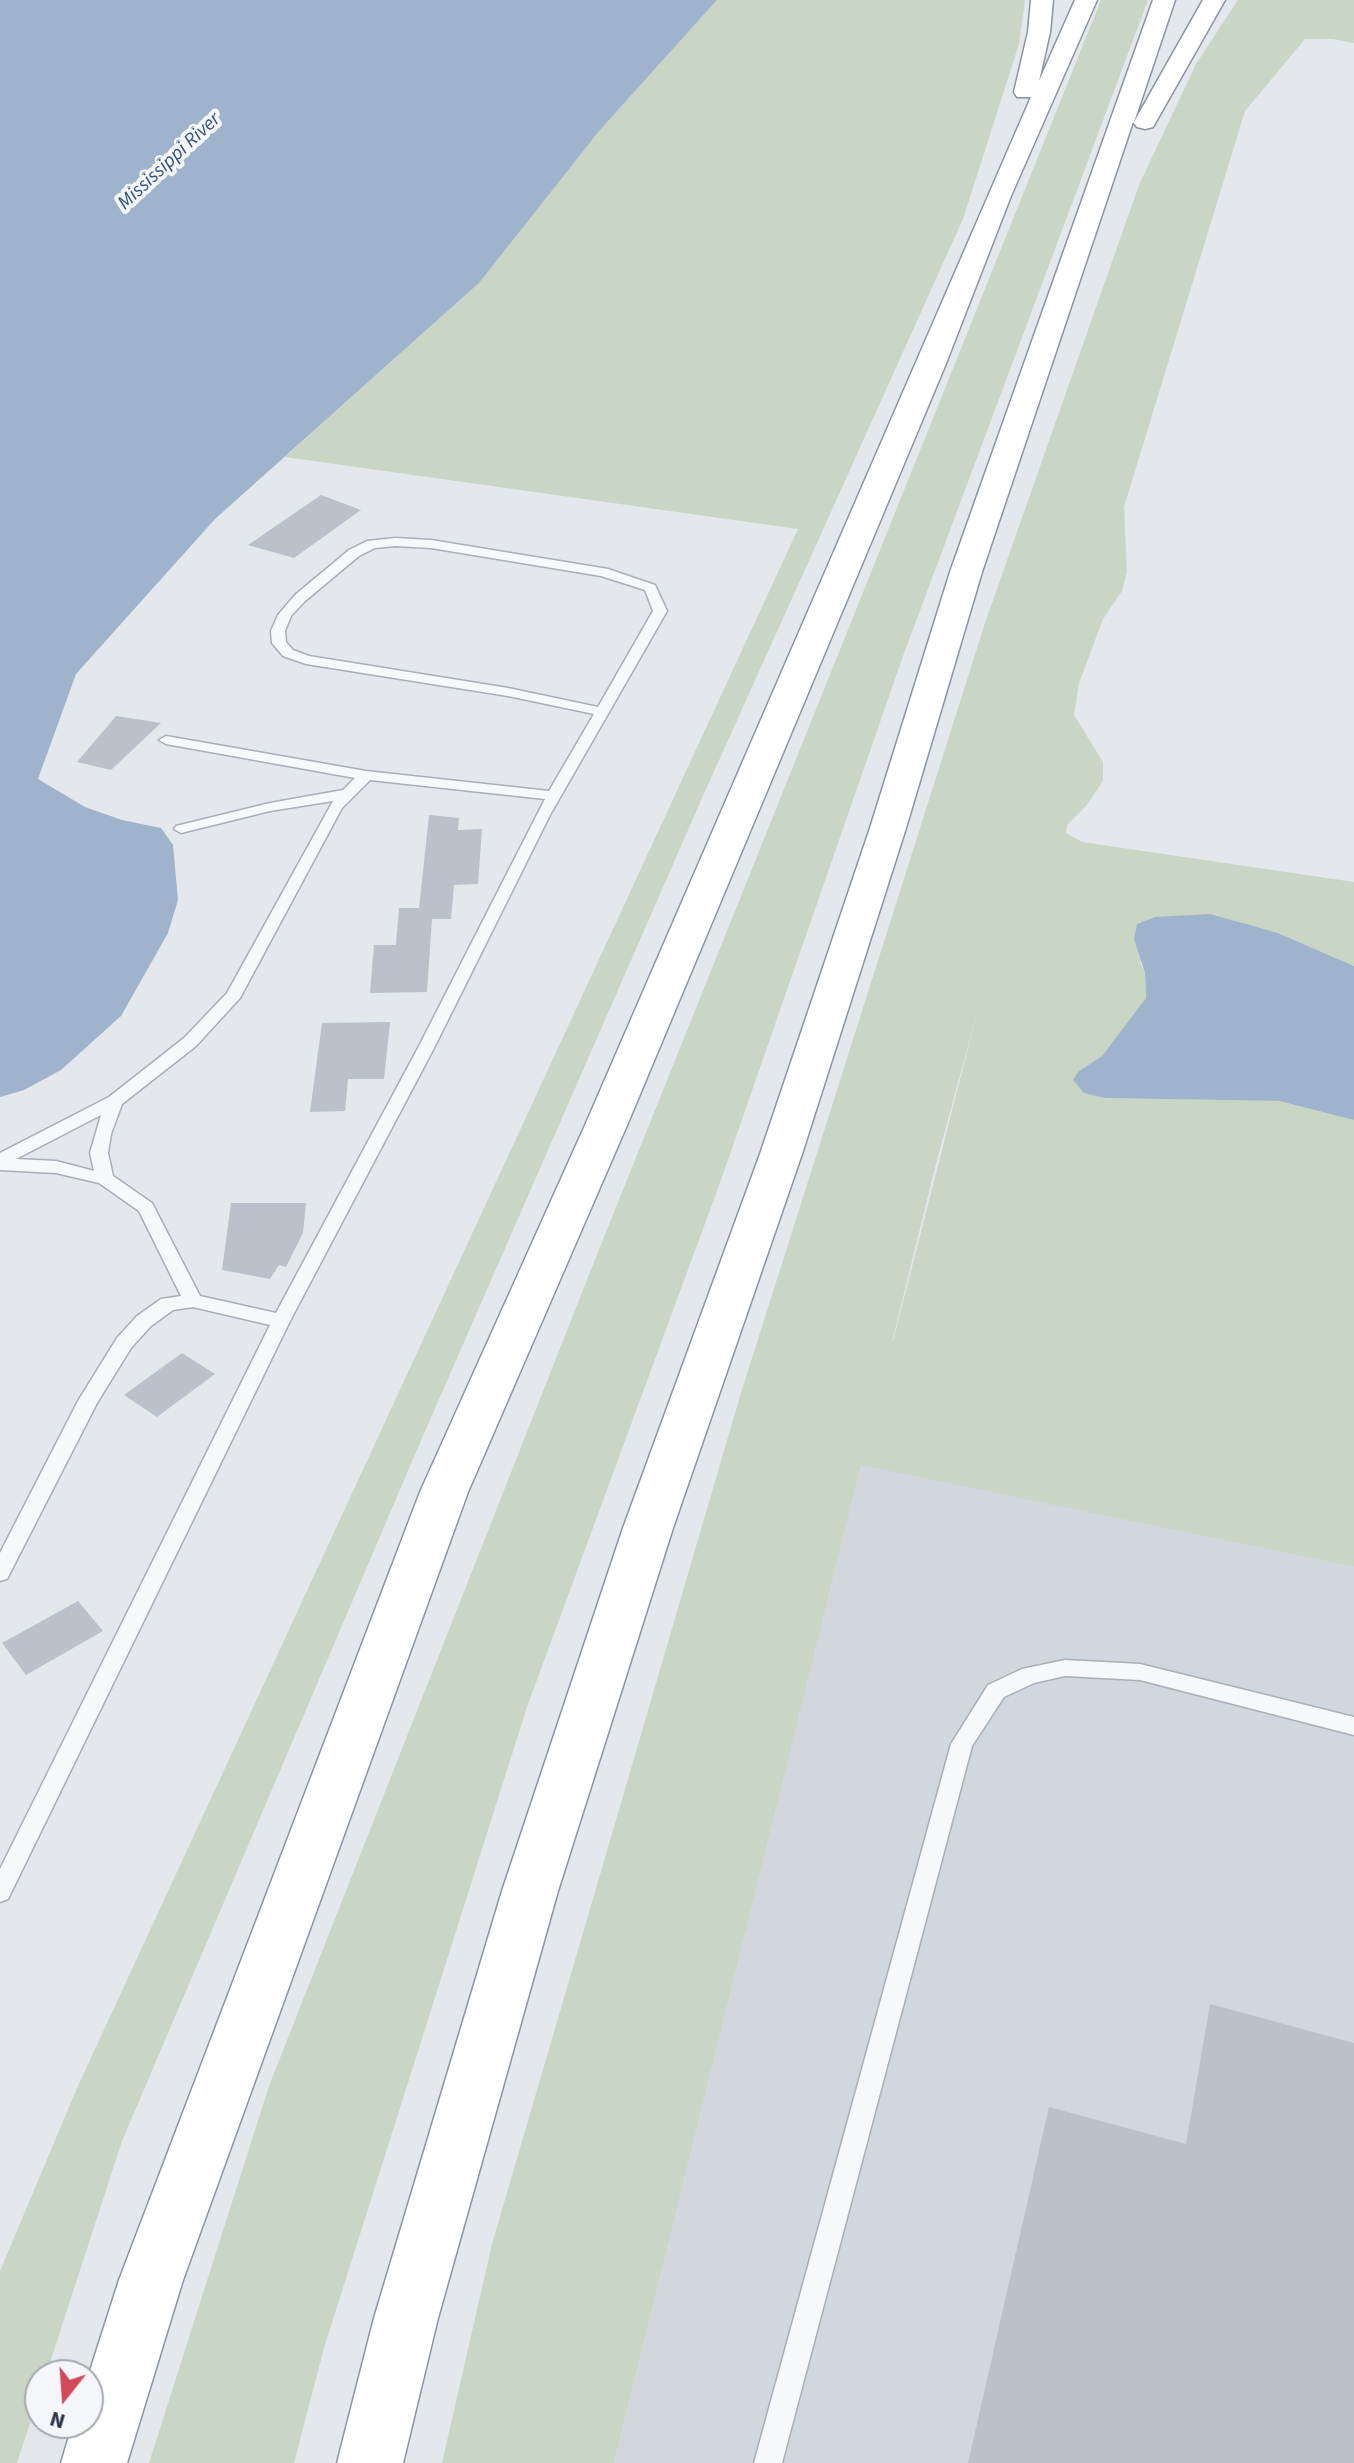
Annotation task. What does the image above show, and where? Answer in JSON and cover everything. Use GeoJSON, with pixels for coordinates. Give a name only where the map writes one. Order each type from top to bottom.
{"type":"FeatureCollection","features":[{"type":"Feature","properties":{"kind":"highway"},"geometry":{"type":"LineString","coordinates":[[999,196],[1039,32],[1042,0]]}},
{"type":"Feature","properties":{"kind":"highway"},"geometry":{"type":"LineString","coordinates":[[94,2463],[151,2280],[444,1492],[607,1123],[931,366],[999,196],[1086,0]]}},
{"type":"Feature","properties":{"kind":"highway"},"geometry":{"type":"LineString","coordinates":[[370,2463],[406,2318],[530,1891],[648,1528],[800,1095],[888,828],[966,572],[1164,0]]}},
{"type":"Feature","properties":{"kind":"highway"},"geometry":{"type":"LineString","coordinates":[[1094,206],[1214,0]]}},
{"type":"Feature","properties":{"kind":"lane"},"geometry":{"type":"LineString","coordinates":[[0,1892],[281,1321],[426,1048],[554,796],[660,611],[650,588],[603,572],[431,544],[372,544],[354,553],[300,598],[285,615],[278,631],[279,643],[288,653],[306,660],[508,692],[602,712]]}},
{"type":"Feature","properties":{"kind":"lane"},"geometry":{"type":"LineString","coordinates":[[166,740],[366,775],[554,796]]}},
{"type":"Feature","properties":{"kind":"lane"},"geometry":{"type":"LineString","coordinates":[[0,1162],[115,1101],[190,1042],[234,995],[336,806],[366,775]]}},
{"type":"Feature","properties":{"kind":"lane"},"geometry":{"type":"LineString","coordinates":[[181,829],[270,807],[348,794]]}},
{"type":"Feature","properties":{"kind":"lane"},"geometry":{"type":"LineString","coordinates":[[105,1179],[99,1153],[102,1134],[115,1101]]}},
{"type":"Feature","properties":{"kind":"lane"},"geometry":{"type":"LineString","coordinates":[[0,1162],[56,1167],[105,1179],[146,1207],[193,1301]]}},
{"type":"Feature","properties":{"kind":"lane"},"geometry":{"type":"LineString","coordinates":[[0,1573],[80,1415],[124,1343],[144,1321],[168,1304],[193,1301],[281,1321]]}},
{"type":"Feature","properties":{"kind":"lane"},"geometry":{"type":"LineString","coordinates":[[768,2463],[962,1744],[996,1691],[1030,1675],[1065,1668],[1140,1672],[1354,1726]]}},
{"type":"Feature","properties":{"kind":"shaded area"},"geometry":{"type":"Polygon","coordinates":[[[861,1464],[1354,1567],[1354,2463],[614,2463],[861,1464]]]}},
{"type":"Feature","properties":{"kind":"green space"},"geometry":{"type":"Polygon","coordinates":[[[717,0],[1025,0],[1019,44],[963,219],[702,798],[419,1445],[122,2141],[51,2359],[24,2359],[25,2439],[17,2463],[0,2463],[0,2271],[77,2088],[798,529],[285,457],[479,283],[600,130],[717,0]]]}},
{"type":"Feature","properties":{"kind":"green space"},"geometry":{"type":"Polygon","coordinates":[[[1101,0],[1148,0],[903,656],[721,1180],[527,1707],[324,2348],[294,2463],[149,2463],[269,2086],[596,1257],[1101,0]]]}},
{"type":"Feature","properties":{"kind":"green space"},"geometry":{"type":"Polygon","coordinates":[[[1238,0],[1354,0],[1354,43],[1305,39],[1245,111],[1124,507],[1127,572],[1122,591],[1103,619],[1079,683],[1074,715],[1103,762],[1103,781],[1086,806],[1067,825],[1066,833],[1082,842],[1354,882],[1354,966],[1278,933],[1140,962],[1145,973],[1146,998],[1102,1056],[1079,1071],[1105,1098],[1279,1101],[1354,1120],[1354,1567],[861,1465],[614,2463],[442,2463],[492,2244],[740,1396],[985,623],[1139,185],[1196,64],[1238,0]],[[978,1009],[935,1168],[893,1341],[978,1009]]]}},
{"type":"Feature","properties":{"kind":"water","name":"Mississippi River"},"geometry":{"type":"Polygon","coordinates":[[[0,0],[717,0],[600,130],[479,283],[215,519],[76,674],[38,779],[85,807],[122,820],[161,828],[173,845],[178,900],[168,933],[121,1016],[61,1070],[24,1090],[0,1097],[0,0]]]}},
{"type":"Feature","properties":{"kind":"water"},"geometry":{"type":"Polygon","coordinates":[[[1210,914],[1278,933],[1354,966],[1354,1120],[1279,1101],[1105,1098],[1084,1093],[1073,1080],[1079,1071],[1102,1056],[1146,998],[1145,973],[1134,939],[1137,924],[1155,917],[1210,914]]]}},
{"type":"Feature","properties":{"kind":"building"},"geometry":{"type":"Polygon","coordinates":[[[321,495],[361,510],[294,558],[248,545],[321,495]]]}},
{"type":"Feature","properties":{"kind":"building"},"geometry":{"type":"Polygon","coordinates":[[[116,716],[161,723],[111,770],[77,762],[116,716]]]}},
{"type":"Feature","properties":{"kind":"building"},"geometry":{"type":"Polygon","coordinates":[[[429,815],[459,818],[458,830],[482,829],[478,884],[454,885],[451,919],[432,919],[427,992],[370,993],[374,945],[396,945],[399,908],[419,908],[429,815]]]}},
{"type":"Feature","properties":{"kind":"building"},"geometry":{"type":"Polygon","coordinates":[[[390,1022],[384,1079],[348,1079],[345,1111],[310,1112],[322,1023],[390,1022]]]}},
{"type":"Feature","properties":{"kind":"building"},"geometry":{"type":"Polygon","coordinates":[[[231,1203],[306,1203],[303,1233],[286,1267],[279,1265],[270,1279],[222,1270],[231,1203]]]}},
{"type":"Feature","properties":{"kind":"building"},"geometry":{"type":"Polygon","coordinates":[[[182,1353],[215,1374],[157,1417],[124,1395],[182,1353]]]}},
{"type":"Feature","properties":{"kind":"building"},"geometry":{"type":"Polygon","coordinates":[[[78,1601],[103,1631],[26,1675],[2,1643],[78,1601]]]}},
{"type":"Feature","properties":{"kind":"building"},"geometry":{"type":"Polygon","coordinates":[[[1210,2004],[1354,2043],[1354,2463],[968,2463],[1049,2107],[1186,2144],[1210,2004]]]}}]}
